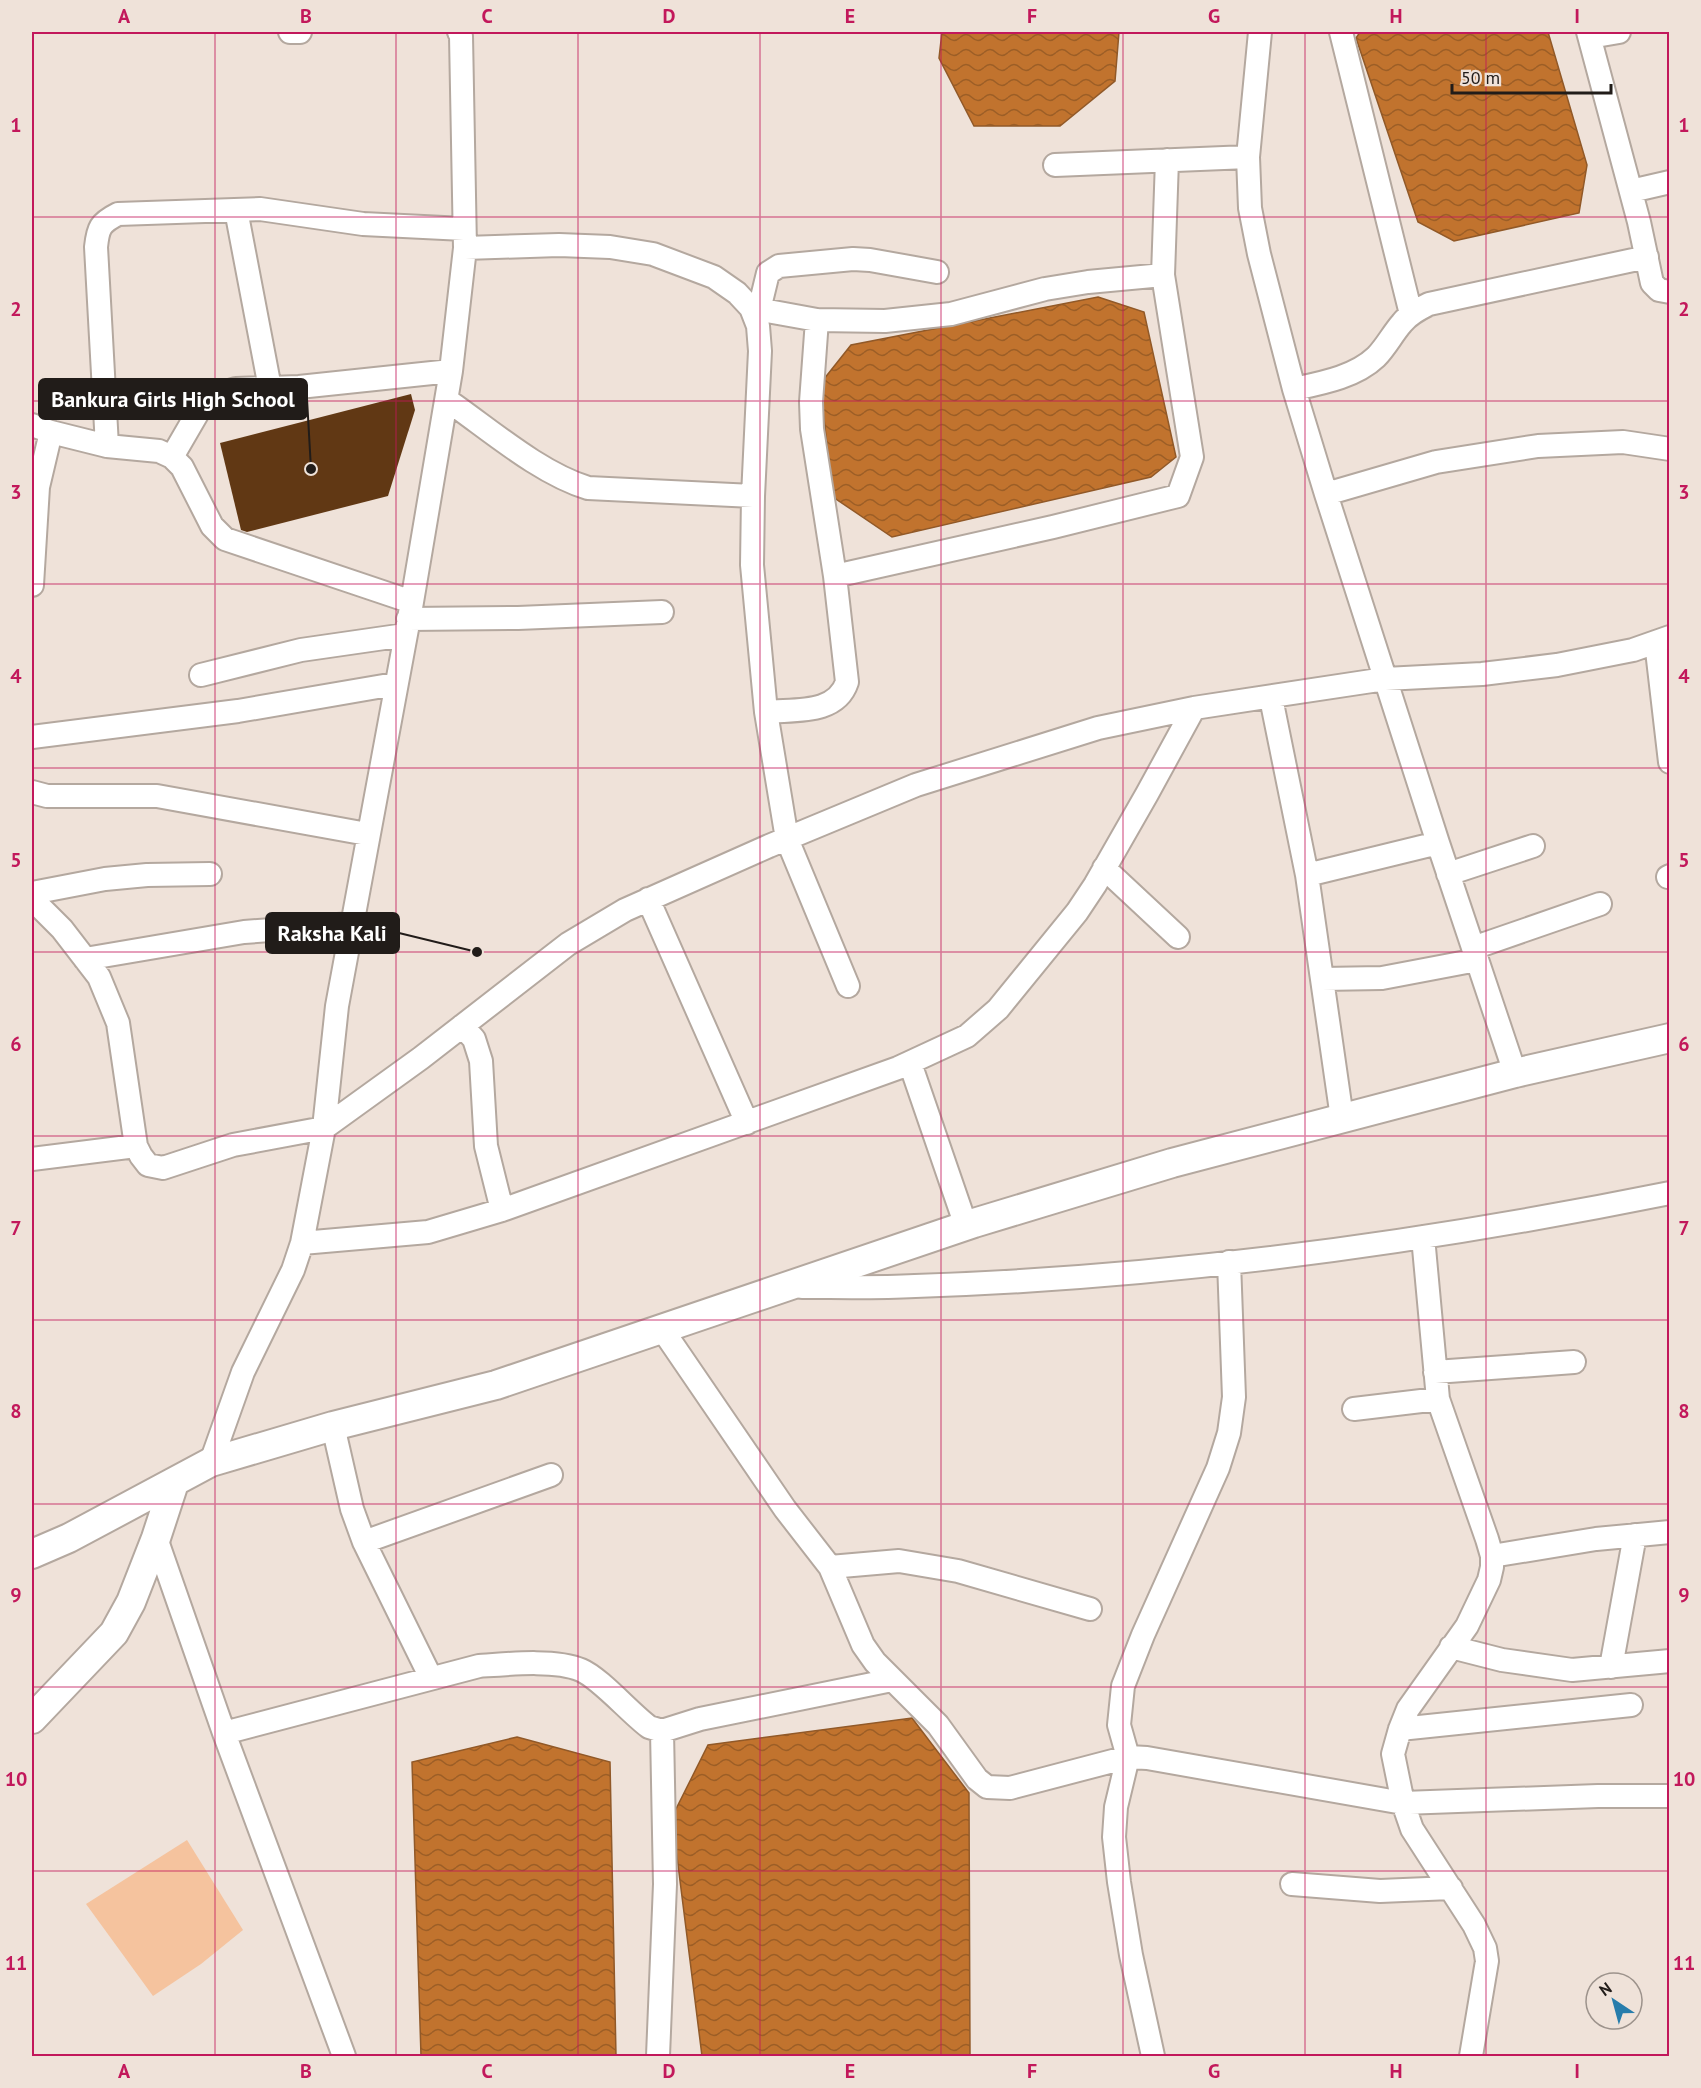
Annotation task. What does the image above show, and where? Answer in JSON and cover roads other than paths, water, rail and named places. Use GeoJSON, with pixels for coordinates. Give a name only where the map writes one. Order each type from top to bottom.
{"type":"FeatureCollection","features":[{"type":"Feature","properties":{"kind":"street"},"geometry":{"type":"LineString","coordinates":[[290,32],[300,32]]}},
{"type":"Feature","properties":{"kind":"street"},"geometry":{"type":"LineString","coordinates":[[1260,32],[1248,157],[1250,208],[1259,255],[1294,389],[1326,494],[1448,874],[1515,1073]]}},
{"type":"Feature","properties":{"kind":"street"},"geometry":{"type":"LineString","coordinates":[[1341,32],[1411,314]]}},
{"type":"Feature","properties":{"kind":"street"},"geometry":{"type":"LineString","coordinates":[[1619,32],[1589,34],[1631,191],[1652,283],[1655,288],[1670,292]]}},
{"type":"Feature","properties":{"kind":"street"},"geometry":{"type":"LineString","coordinates":[[211,1462],[243,1372],[293,1270],[302,1243],[324,1128],[337,1006],[452,371],[465,239],[461,33]]}},
{"type":"Feature","properties":{"kind":"street"},"geometry":{"type":"LineString","coordinates":[[1055,165],[1248,157]]}},
{"type":"Feature","properties":{"kind":"street"},"geometry":{"type":"LineString","coordinates":[[835,576],[1178,496],[1192,458],[1163,275],[1167,160]]}},
{"type":"Feature","properties":{"kind":"street"},"geometry":{"type":"LineString","coordinates":[[1631,191],[1670,182]]}},
{"type":"Feature","properties":{"kind":"street"},"geometry":{"type":"LineString","coordinates":[[107,446],[96,247],[98,230],[105,220],[118,214],[260,208],[465,239],[610,247],[653,254],[714,277],[755,309],[817,320],[885,321],[951,314],[1046,289],[1088,282],[1163,275]]}},
{"type":"Feature","properties":{"kind":"street"},"geometry":{"type":"LineString","coordinates":[[236,210],[270,388]]}},
{"type":"Feature","properties":{"kind":"street"},"geometry":{"type":"LineString","coordinates":[[1294,389],[1338,378],[1364,366],[1377,356],[1411,314],[1438,301],[1647,257]]}},
{"type":"Feature","properties":{"kind":"street"},"geometry":{"type":"LineString","coordinates":[[848,986],[787,838],[766,711],[752,565],[760,351],[755,309],[768,273],[779,266],[853,259],[937,272]]}},
{"type":"Feature","properties":{"kind":"street"},"geometry":{"type":"LineString","coordinates":[[766,711],[824,707],[833,703],[844,691],[847,682],[835,576],[812,429],[811,402],[817,320]]}},
{"type":"Feature","properties":{"kind":"street"},"geometry":{"type":"LineString","coordinates":[[172,457],[201,407],[212,396],[236,388],[300,387],[452,371]]}},
{"type":"Feature","properties":{"kind":"street"},"geometry":{"type":"LineString","coordinates":[[447,400],[536,463],[569,482],[588,488],[753,496]]}},
{"type":"Feature","properties":{"kind":"street"},"geometry":{"type":"LineString","coordinates":[[32,585],[41,429],[107,446],[159,451],[172,457],[182,467],[212,526],[225,539],[408,619]]}},
{"type":"Feature","properties":{"kind":"street"},"geometry":{"type":"LineString","coordinates":[[1326,494],[1436,462],[1538,446],[1623,442],[1670,449]]}},
{"type":"Feature","properties":{"kind":"street"},"geometry":{"type":"LineString","coordinates":[[201,675],[301,650],[408,619],[518,618],[662,612]]}},
{"type":"Feature","properties":{"kind":"street"},"geometry":{"type":"LineString","coordinates":[[32,899],[62,929],[99,977],[118,1023],[136,1146],[148,1165],[163,1168],[233,1144],[324,1128],[462,1026],[567,944],[648,899],[916,785],[1098,728],[1194,708],[1385,679],[1482,674],[1557,665],[1633,650],[1663,639],[1670,762]]}},
{"type":"Feature","properties":{"kind":"street"},"geometry":{"type":"LineString","coordinates":[[32,737],[238,711],[395,684]]}},
{"type":"Feature","properties":{"kind":"street"},"geometry":{"type":"LineString","coordinates":[[1271,698],[1307,875],[1342,1118]]}},
{"type":"Feature","properties":{"kind":"street"},"geometry":{"type":"LineString","coordinates":[[302,1243],[428,1232],[502,1210],[910,1063],[967,1036],[998,1009],[1077,912],[1194,708]]}},
{"type":"Feature","properties":{"kind":"street"},"geometry":{"type":"LineString","coordinates":[[32,792],[47,796],[157,796],[367,834]]}},
{"type":"Feature","properties":{"kind":"street"},"geometry":{"type":"LineString","coordinates":[[1307,875],[1438,843]]}},
{"type":"Feature","properties":{"kind":"street"},"geometry":{"type":"LineString","coordinates":[[1448,874],[1533,846]]}},
{"type":"Feature","properties":{"kind":"street"},"geometry":{"type":"LineString","coordinates":[[1104,868],[1178,937]]}},
{"type":"Feature","properties":{"kind":"street"},"geometry":{"type":"LineString","coordinates":[[32,893],[105,879],[147,875],[210,874]]}},
{"type":"Feature","properties":{"kind":"street"},"geometry":{"type":"LineString","coordinates":[[648,899],[747,1123]]}},
{"type":"Feature","properties":{"kind":"street"},"geometry":{"type":"LineString","coordinates":[[1322,980],[1382,978],[1475,954],[1600,904]]}},
{"type":"Feature","properties":{"kind":"street"},"geometry":{"type":"LineString","coordinates":[[85,958],[243,932],[351,924]]}},
{"type":"Feature","properties":{"kind":"street"},"geometry":{"type":"LineString","coordinates":[[462,1026],[474,1039],[481,1061],[486,1146],[502,1210]]}},
{"type":"Feature","properties":{"kind":"street"},"geometry":{"type":"LineString","coordinates":[[32,1554],[69,1538],[211,1462],[333,1426],[496,1385],[966,1226],[1172,1163],[1515,1073],[1670,1038]]}},
{"type":"Feature","properties":{"kind":"street"},"geometry":{"type":"LineString","coordinates":[[910,1063],[966,1226]]}},
{"type":"Feature","properties":{"kind":"street"},"geometry":{"type":"LineString","coordinates":[[32,1159],[136,1146]]}},
{"type":"Feature","properties":{"kind":"street"},"geometry":{"type":"LineString","coordinates":[[783,1287],[914,1287],[1044,1279],[1228,1262],[1423,1237],[1670,1193]]}},
{"type":"Feature","properties":{"kind":"street"},"geometry":{"type":"LineString","coordinates":[[1423,1237],[1438,1399],[1492,1556],[1492,1567],[1485,1589],[1467,1626],[1408,1709],[1393,1754],[1403,1803],[1412,1829],[1451,1888],[1485,1948],[1487,1960],[1471,2056]]}},
{"type":"Feature","properties":{"kind":"street"},"geometry":{"type":"LineString","coordinates":[[1153,2056],[1131,1955],[1114,1837],[1116,1807],[1128,1757],[1119,1725],[1123,1686],[1143,1635],[1218,1468],[1229,1433],[1234,1397],[1228,1262]]}},
{"type":"Feature","properties":{"kind":"street"},"geometry":{"type":"LineString","coordinates":[[662,1329],[785,1509],[830,1567],[863,1645],[875,1662],[938,1725],[977,1779],[987,1787],[1010,1788],[1128,1757],[1147,1758],[1403,1803],[1670,1796]]}},
{"type":"Feature","properties":{"kind":"street"},"geometry":{"type":"LineString","coordinates":[[1435,1372],[1574,1362]]}},
{"type":"Feature","properties":{"kind":"street"},"geometry":{"type":"LineString","coordinates":[[1354,1409],[1438,1399]]}},
{"type":"Feature","properties":{"kind":"street"},"geometry":{"type":"LineString","coordinates":[[333,1426],[352,1509],[364,1542],[431,1678]]}},
{"type":"Feature","properties":{"kind":"street"},"geometry":{"type":"LineString","coordinates":[[364,1542],[551,1475]]}},
{"type":"Feature","properties":{"kind":"street"},"geometry":{"type":"LineString","coordinates":[[32,1719],[114,1633],[131,1602],[174,1483]]}},
{"type":"Feature","properties":{"kind":"street"},"geometry":{"type":"LineString","coordinates":[[1492,1556],[1635,1534],[1670,1532]]}},
{"type":"Feature","properties":{"kind":"street"},"geometry":{"type":"LineString","coordinates":[[1611,1667],[1635,1534]]}},
{"type":"Feature","properties":{"kind":"street"},"geometry":{"type":"LineString","coordinates":[[156,1538],[224,1733],[344,2056]]}},
{"type":"Feature","properties":{"kind":"street"},"geometry":{"type":"LineString","coordinates":[[830,1567],[899,1561],[958,1572],[1090,1609]]}},
{"type":"Feature","properties":{"kind":"street"},"geometry":{"type":"LineString","coordinates":[[1451,1647],[1546,1668],[1578,1670],[1670,1661]]}},
{"type":"Feature","properties":{"kind":"street"},"geometry":{"type":"LineString","coordinates":[[224,1733],[479,1666],[566,1665],[583,1670],[649,1727],[662,1731],[700,1719],[892,1680]]}},
{"type":"Feature","properties":{"kind":"street"},"geometry":{"type":"LineString","coordinates":[[1400,1729],[1631,1706]]}},
{"type":"Feature","properties":{"kind":"street"},"geometry":{"type":"LineString","coordinates":[[658,2056],[665,1884],[662,1731]]}},
{"type":"Feature","properties":{"kind":"street"},"geometry":{"type":"LineString","coordinates":[[1292,1884],[1380,1891],[1451,1888]]}},
{"type":"Feature","properties":{"kind":"water"},"geometry":{"type":"Polygon","coordinates":[[[942,32],[1119,32],[1115,81],[1060,126],[974,126],[939,58],[942,32]]]}},
{"type":"Feature","properties":{"kind":"water"},"geometry":{"type":"Polygon","coordinates":[[[1360,32],[1548,32],[1587,165],[1579,213],[1454,241],[1418,222],[1356,38],[1360,32]]]}},
{"type":"Feature","properties":{"kind":"water"},"geometry":{"type":"Polygon","coordinates":[[[1098,297],[1144,312],[1176,457],[1151,477],[892,537],[833,497],[820,384],[851,345],[1098,297]]]}},
{"type":"Feature","properties":{"kind":"water"},"geometry":{"type":"Polygon","coordinates":[[[912,1718],[969,1793],[970,2056],[702,2056],[672,1817],[708,1745],[912,1718]]]}},
{"type":"Feature","properties":{"kind":"water"},"geometry":{"type":"Polygon","coordinates":[[[517,1737],[610,1762],[616,2056],[421,2056],[412,1762],[517,1737]]]}},
{"type":"Feature","properties":{"kind":"place","name":"Bankura Girls High School"},"geometry":{"type":"Point","coordinates":[311,469]}},
{"type":"Feature","properties":{"kind":"place","name":"Raksha Kali"},"geometry":{"type":"Point","coordinates":[477,952]}}]}
